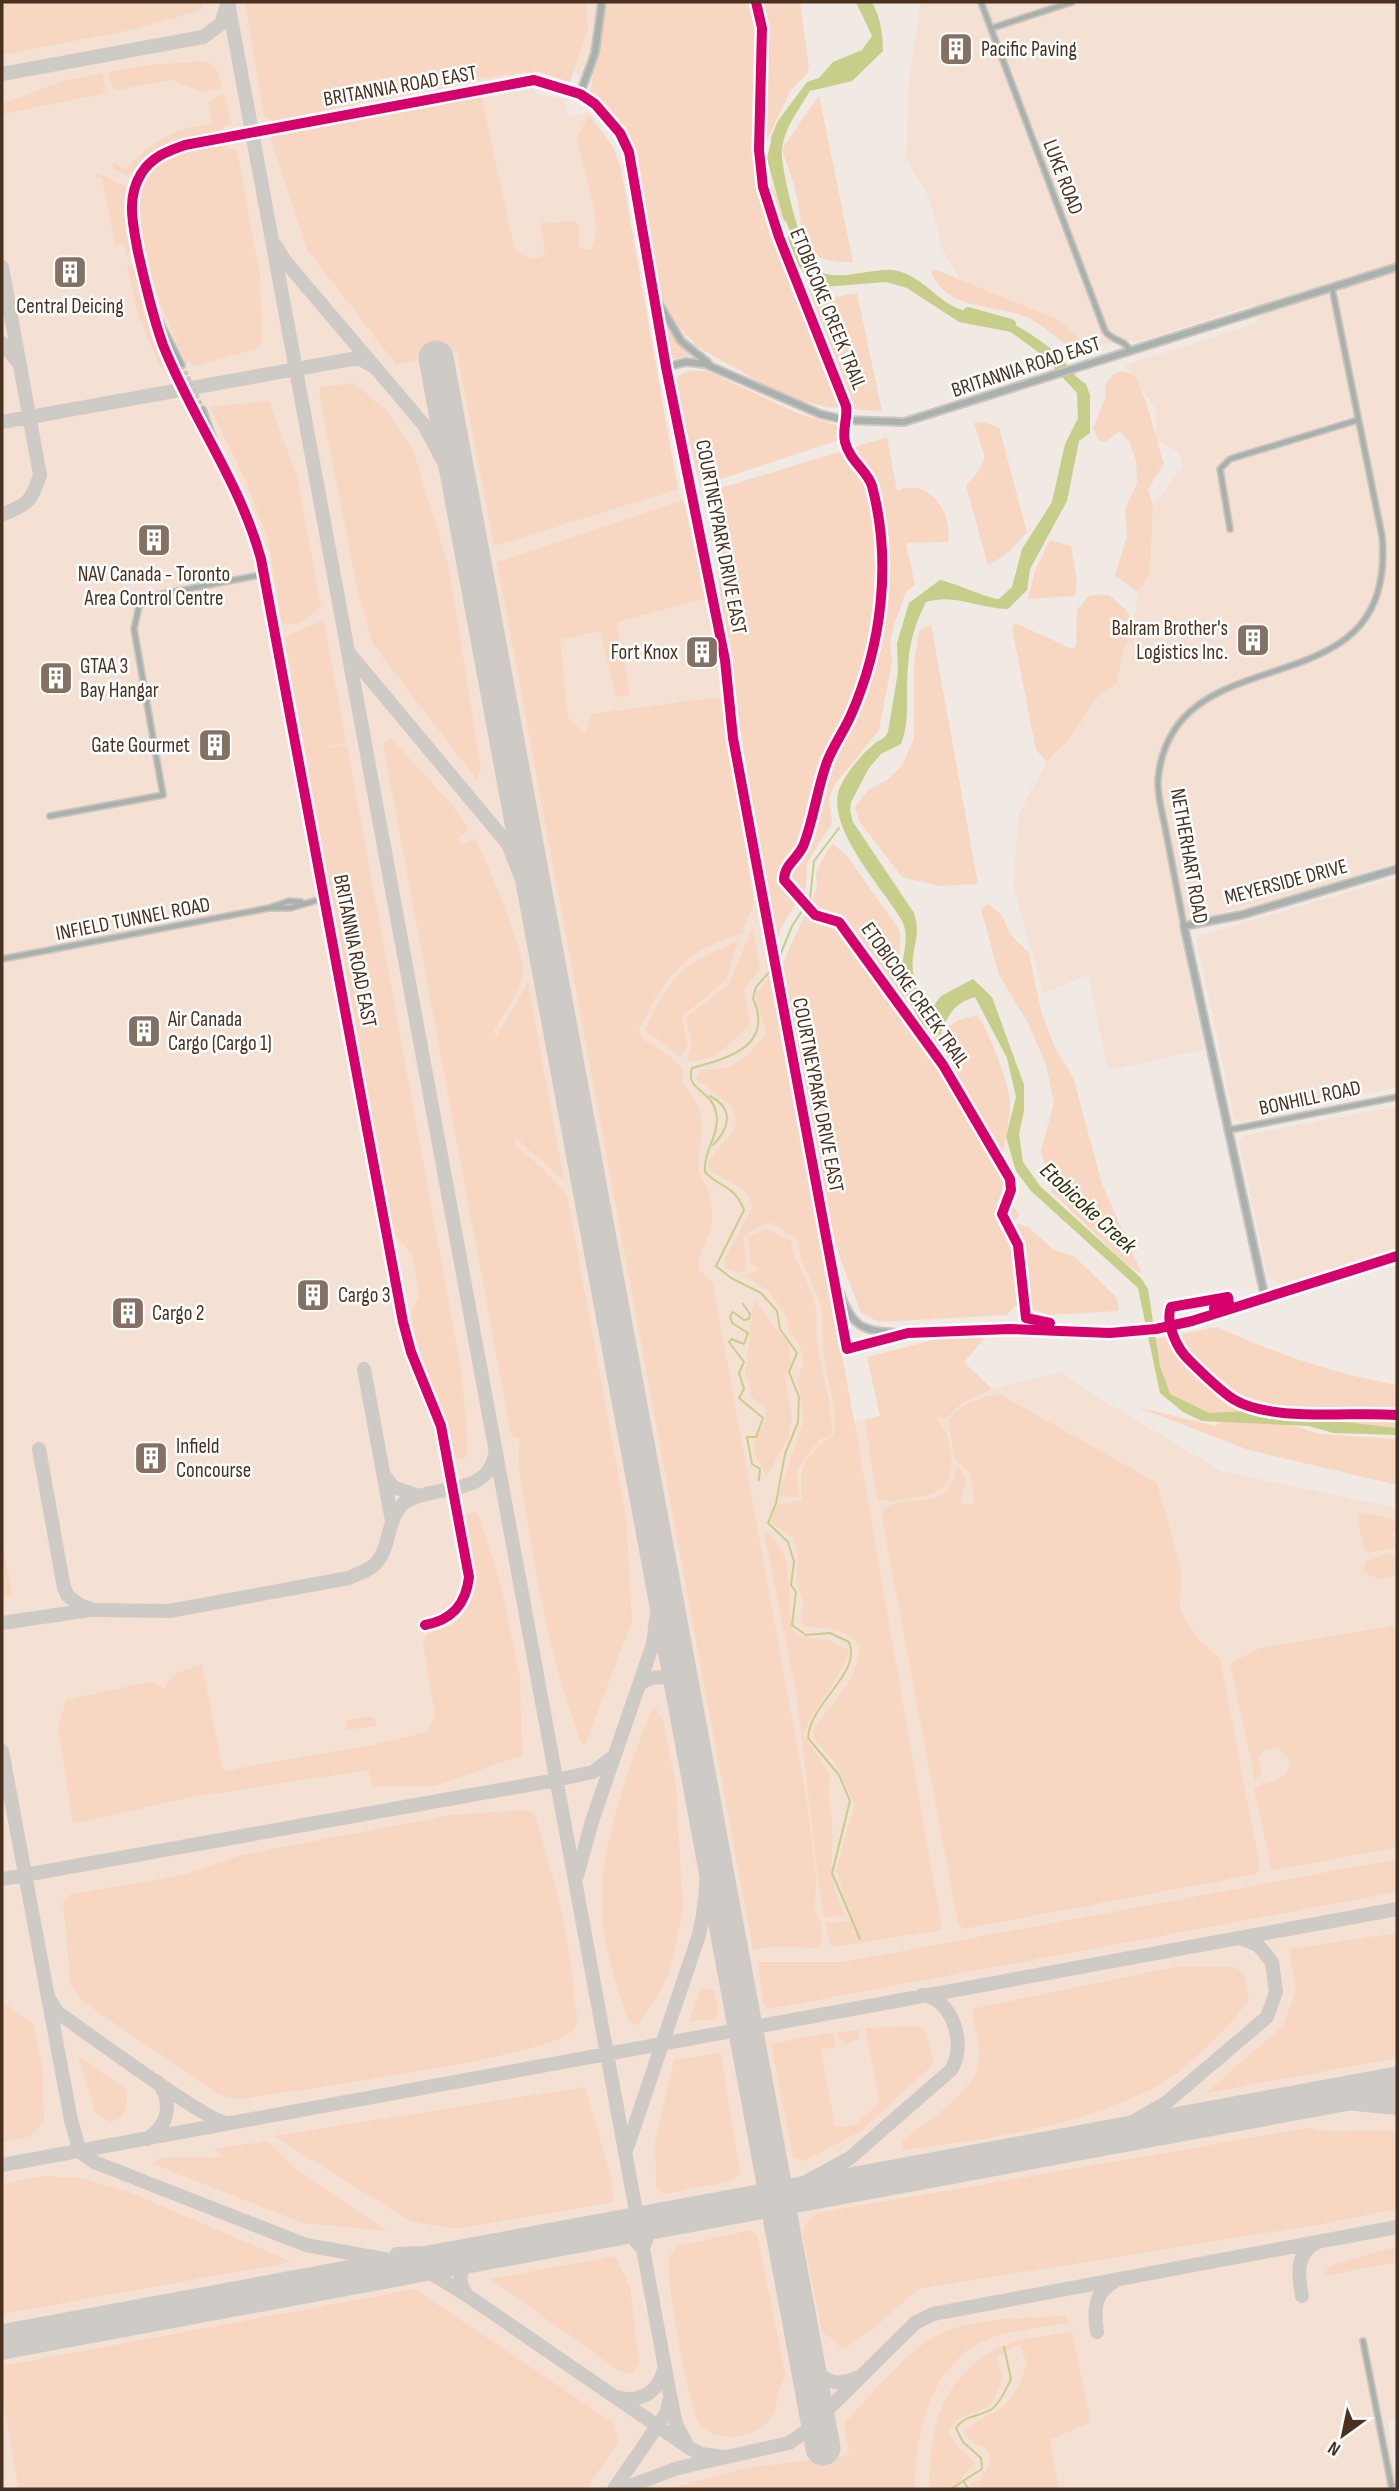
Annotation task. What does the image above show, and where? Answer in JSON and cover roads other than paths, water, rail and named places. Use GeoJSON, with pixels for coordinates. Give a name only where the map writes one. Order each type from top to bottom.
{"type":"FeatureCollection","features":[{"type":"Feature","properties":{"kind":"street"},"geometry":{"type":"LineString","coordinates":[[580,94],[597,46],[602,2]]}},
{"type":"Feature","properties":{"kind":"street","name":"LUKE ROAD"},"geometry":{"type":"LineString","coordinates":[[981,2],[1101,323],[1108,335],[1126,344],[1130,351]]}},
{"type":"Feature","properties":{"kind":"street"},"geometry":{"type":"LineString","coordinates":[[992,28],[1072,2]]}},
{"type":"Feature","properties":{"kind":"street","name":"BRITANNIA ROAD EAST"},"geometry":{"type":"LineString","coordinates":[[279,127],[528,83],[551,84],[580,94],[610,118],[629,152],[654,295]]}},
{"type":"Feature","properties":{"kind":"street"},"geometry":{"type":"LineString","coordinates":[[174,366],[163,344],[146,291],[133,223],[134,190],[149,163],[166,152],[225,137]]}},
{"type":"Feature","properties":{"kind":"street","name":"BRITANNIA ROAD EAST"},"geometry":{"type":"LineString","coordinates":[[666,367],[687,362],[713,366],[820,414],[873,423],[925,418],[1397,267]]}},
{"type":"Feature","properties":{"kind":"street","name":"NETHERHART ROAD"},"geometry":{"type":"LineString","coordinates":[[1265,1298],[1184,926],[1158,782],[1163,754],[1177,726],[1200,702],[1233,686],[1326,653],[1343,643],[1370,614],[1379,591],[1385,561],[1332,288]]}},
{"type":"Feature","properties":{"kind":"street"},"geometry":{"type":"LineString","coordinates":[[654,295],[681,341],[713,366]]}},
{"type":"Feature","properties":{"kind":"street","name":"COURTNEYPARK DRIVE EAST"},"geometry":{"type":"LineString","coordinates":[[654,295],[725,660],[729,717],[847,1349],[908,1333],[1010,1329],[1110,1333],[1192,1321],[1397,1256]]}},
{"type":"Feature","properties":{"kind":"street"},"geometry":{"type":"LineString","coordinates":[[154,312],[183,365]]}},
{"type":"Feature","properties":{"kind":"street","name":"BRITANNIA ROAD EAST"},"geometry":{"type":"LineString","coordinates":[[203,409],[217,450],[253,530],[265,574],[403,1322],[411,1352],[435,1407],[447,1461]]}},
{"type":"Feature","properties":{"kind":"street","name":"BRITANNIA ROAD EAST"},"geometry":{"type":"LineString","coordinates":[[195,412],[217,450]]}},
{"type":"Feature","properties":{"kind":"street"},"geometry":{"type":"LineString","coordinates":[[1230,529],[1220,469],[1230,459],[1358,420]]}},
{"type":"Feature","properties":{"kind":"street"},"geometry":{"type":"LineString","coordinates":[[50,816],[163,795],[134,629],[135,612],[144,601],[157,595],[265,574]]}},
{"type":"Feature","properties":{"kind":"street","name":"MEYERSIDE DRIVE"},"geometry":{"type":"LineString","coordinates":[[1184,926],[1241,915],[1397,869]]}},
{"type":"Feature","properties":{"kind":"street","name":"INFIELD TUNNEL ROAD"},"geometry":{"type":"LineString","coordinates":[[2,960],[269,908],[289,901],[325,898]]}},
{"type":"Feature","properties":{"kind":"street","name":"BONHILL ROAD"},"geometry":{"type":"LineString","coordinates":[[1229,1130],[1397,1097]]}},
{"type":"Feature","properties":{"kind":"street"},"geometry":{"type":"LineString","coordinates":[[833,1275],[844,1306],[854,1322],[873,1332],[908,1333]]}},
{"type":"Feature","properties":{"kind":"street"},"geometry":{"type":"LineString","coordinates":[[425,1625],[447,1618],[457,1610],[468,1588],[458,1516]]}},
{"type":"Feature","properties":{"kind":"street"},"geometry":{"type":"LineString","coordinates":[[1363,2341],[1392,2489]]}},
{"type":"Feature","properties":{"kind":"waterway","name":"Etobicoke Creek"},"geometry":{"type":"LineString","coordinates":[[776,143],[772,158],[788,217]]}},
{"type":"Feature","properties":{"kind":"waterway","name":"Etobicoke Creek"},"geometry":{"type":"LineString","coordinates":[[793,238],[799,258],[809,271]]}},
{"type":"Feature","properties":{"kind":"waterway","name":"Etobicoke Creek"},"geometry":{"type":"LineString","coordinates":[[968,312],[1011,324]]}},
{"type":"Feature","properties":{"kind":"waterway"},"geometry":{"type":"LineString","coordinates":[[777,963],[792,926],[810,899],[814,861],[839,828]]}},
{"type":"Feature","properties":{"kind":"waterway"},"geometry":{"type":"LineString","coordinates":[[774,967],[756,987],[753,998],[758,1014],[758,1028],[753,1039],[733,1054],[692,1068],[691,1076],[695,1086],[709,1099],[716,1112],[716,1127],[705,1172],[736,1195],[744,1210],[716,1266],[731,1278],[761,1293],[777,1311],[780,1329],[797,1353],[789,1372],[799,1397],[798,1422],[785,1454],[776,1503],[768,1523],[788,1542],[794,1562],[791,1585],[796,1592],[792,1625],[806,1635],[830,1633],[849,1642],[851,1654],[848,1665],[817,1712],[808,1738],[839,1775],[850,1801],[832,1873],[860,1939]]}},
{"type":"Feature","properties":{"kind":"waterway"},"geometry":{"type":"LineString","coordinates":[[710,1096],[723,1107],[727,1119],[723,1132],[713,1145]]}},
{"type":"Feature","properties":{"kind":"waterway"},"geometry":{"type":"LineString","coordinates":[[743,1304],[750,1314],[749,1319],[744,1320],[733,1312],[730,1316],[732,1323],[748,1333],[744,1344],[731,1339],[729,1342],[744,1362],[739,1373],[744,1389],[739,1398],[763,1418],[756,1437],[747,1437],[752,1464],[760,1469],[759,1480]]}},
{"type":"Feature","properties":{"kind":"waterway"},"geometry":{"type":"LineString","coordinates":[[969,2489],[963,2481],[982,2469],[981,2458],[963,2442],[956,2428],[968,2418],[992,2409],[1003,2395],[1011,2379],[1004,2347]]}},
{"type":"Feature","properties":{"kind":"waterway"},"geometry":{"type":"LineString","coordinates":[[951,2489],[962,2482]]}},
{"type":"Feature","properties":{"kind":"tunnel"},"geometry":{"type":"LineString","coordinates":[[225,137],[279,127]]}},
{"type":"Feature","properties":{"kind":"tunnel"},"geometry":{"type":"LineString","coordinates":[[182,365],[203,409]]}},
{"type":"Feature","properties":{"kind":"tunnel"},"geometry":{"type":"LineString","coordinates":[[174,366],[195,412]]}},
{"type":"Feature","properties":{"kind":"tunnel"},"geometry":{"type":"LineString","coordinates":[[447,1460],[458,1516]]}},
{"type":"Feature","properties":{"kind":"place","name":"Pacific Paving"},"geometry":{"type":"Point","coordinates":[956,49]}},
{"type":"Feature","properties":{"kind":"place","name":"Central Deicing"},"geometry":{"type":"Point","coordinates":[70,272]}},
{"type":"Feature","properties":{"kind":"place","name":"NAV Canada - Toronto Area Control Centre"},"geometry":{"type":"Point","coordinates":[154,540]}},
{"type":"Feature","properties":{"kind":"place","name":"Balram Brother's Logistics Inc."},"geometry":{"type":"Point","coordinates":[1253,640]}},
{"type":"Feature","properties":{"kind":"place","name":"Fort Knox"},"geometry":{"type":"Point","coordinates":[702,652]}},
{"type":"Feature","properties":{"kind":"place","name":"GTAA 3 Bay Hangar"},"geometry":{"type":"Point","coordinates":[56,678]}},
{"type":"Feature","properties":{"kind":"place","name":"Gate Gourmet"},"geometry":{"type":"Point","coordinates":[215,745]}},
{"type":"Feature","properties":{"kind":"place","name":"Air Canada Cargo (Cargo 1)"},"geometry":{"type":"Point","coordinates":[144,1031]}},
{"type":"Feature","properties":{"kind":"place","name":"Cargo 3"},"geometry":{"type":"Point","coordinates":[313,1295]}},
{"type":"Feature","properties":{"kind":"place","name":"Cargo 2"},"geometry":{"type":"Point","coordinates":[128,1313]}},
{"type":"Feature","properties":{"kind":"place","name":"Infield Concourse"},"geometry":{"type":"Point","coordinates":[151,1458]}}]}
